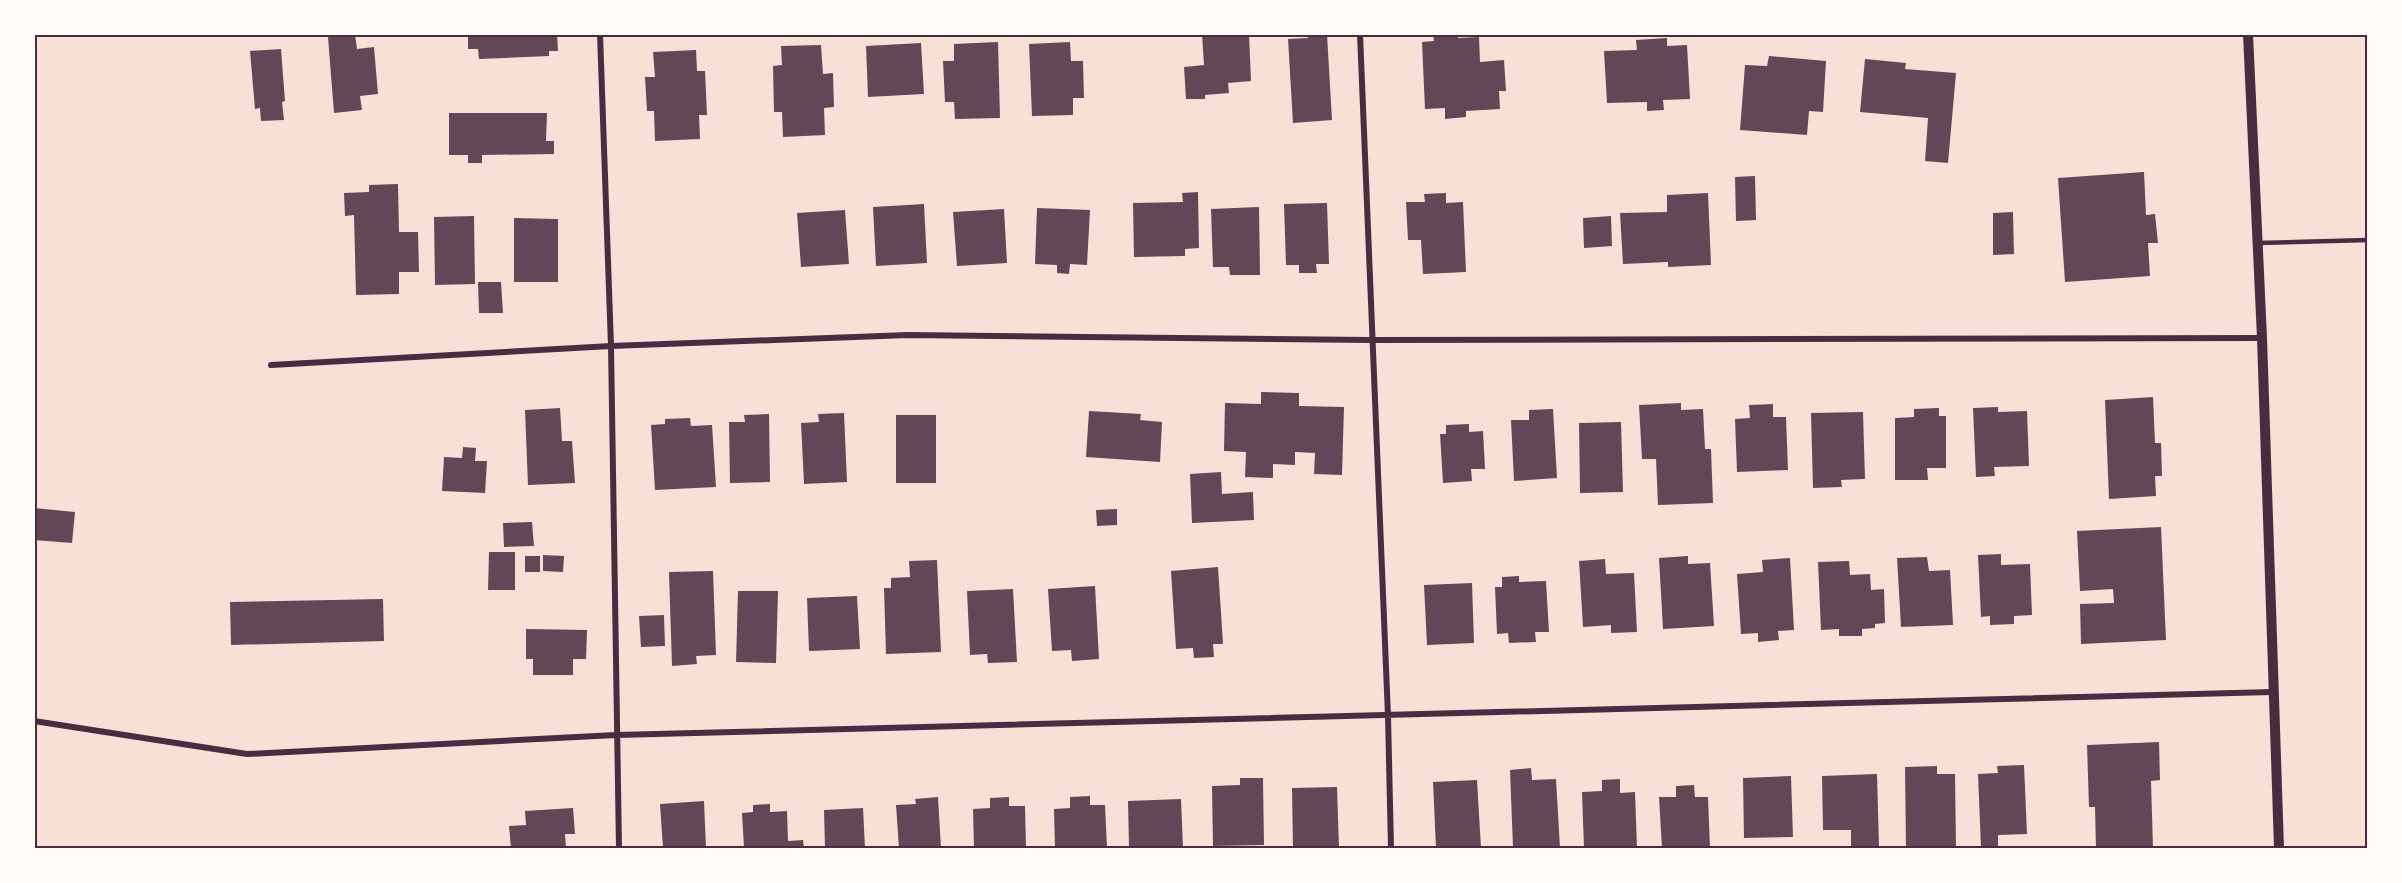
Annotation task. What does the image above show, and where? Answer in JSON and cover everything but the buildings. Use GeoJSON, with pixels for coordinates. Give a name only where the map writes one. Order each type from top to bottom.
{"type":"FeatureCollection","features":[{"type":"Feature","properties":{"kind":"street"},"geometry":{"type":"LineString","coordinates":[[600,34],[611,346],[619,849]]}},
{"type":"Feature","properties":{"kind":"street"},"geometry":{"type":"LineString","coordinates":[[1360,34],[1388,716],[1391,849]]}},
{"type":"Feature","properties":{"kind":"street"},"geometry":{"type":"LineString","coordinates":[[2248,34],[2262,338],[2279,849]]}},
{"type":"Feature","properties":{"kind":"street"},"geometry":{"type":"LineString","coordinates":[[271,365],[611,346],[908,335],[1371,339],[2262,338]]}},
{"type":"Feature","properties":{"kind":"street"},"geometry":{"type":"LineString","coordinates":[[34,721],[247,754],[616,735],[2272,692]]}},
{"type":"Feature","properties":{"kind":"lane"},"geometry":{"type":"LineString","coordinates":[[2258,243],[2367,240]]}}]}
